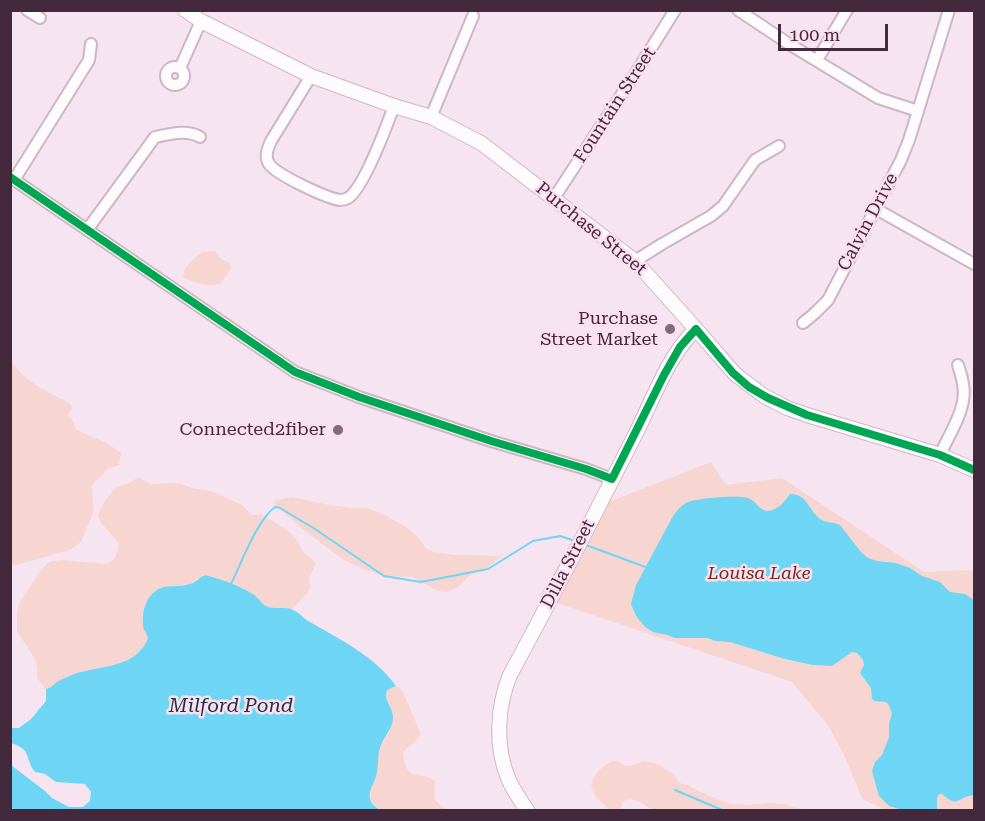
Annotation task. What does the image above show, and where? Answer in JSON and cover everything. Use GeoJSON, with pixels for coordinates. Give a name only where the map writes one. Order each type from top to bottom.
{"type":"FeatureCollection","features":[{"type":"Feature","properties":{"kind":"main road","name":"Purchase Street"},"geometry":{"type":"LineString","coordinates":[[184,10],[201,21],[311,76],[430,117],[481,143],[635,261],[735,374],[764,396],[787,408],[940,454],[975,470]]}},
{"type":"Feature","properties":{"kind":"main road","name":"Dilla Street"},"geometry":{"type":"LineString","coordinates":[[527,810],[514,791],[502,760],[499,727],[505,687],[680,347],[696,329]]}},
{"type":"Feature","properties":{"kind":"street"},"geometry":{"type":"LineString","coordinates":[[27,10],[40,18]]}},
{"type":"Feature","properties":{"kind":"street","name":"Fountain Street"},"geometry":{"type":"LineString","coordinates":[[554,198],[675,10]]}},
{"type":"Feature","properties":{"kind":"street"},"geometry":{"type":"LineString","coordinates":[[738,10],[789,45],[878,98],[918,111]]}},
{"type":"Feature","properties":{"kind":"street"},"geometry":{"type":"LineString","coordinates":[[816,60],[847,10]]}},
{"type":"Feature","properties":{"kind":"street","name":"Calvin Drive"},"geometry":{"type":"LineString","coordinates":[[803,323],[828,300],[905,150],[949,10]]}},
{"type":"Feature","properties":{"kind":"street"},"geometry":{"type":"LineString","coordinates":[[430,117],[473,16]]}},
{"type":"Feature","properties":{"kind":"street"},"geometry":{"type":"LineString","coordinates":[[180,68],[201,21]]}},
{"type":"Feature","properties":{"kind":"street"},"geometry":{"type":"LineString","coordinates":[[91,44],[89,60],[12,179],[295,372],[355,396],[612,479]]}},
{"type":"Feature","properties":{"kind":"street"},"geometry":{"type":"LineString","coordinates":[[311,76],[271,141],[267,154],[269,164],[280,173],[312,190],[340,200],[346,199],[356,189],[378,147],[394,106]]}},
{"type":"Feature","properties":{"kind":"street"},"geometry":{"type":"LineString","coordinates":[[87,230],[155,137],[192,132],[200,136]]}},
{"type":"Feature","properties":{"kind":"street"},"geometry":{"type":"LineString","coordinates":[[635,261],[711,216],[723,206],[755,160],[779,147]]}},
{"type":"Feature","properties":{"kind":"street"},"geometry":{"type":"LineString","coordinates":[[876,209],[975,264]]}},
{"type":"Feature","properties":{"kind":"street"},"geometry":{"type":"LineString","coordinates":[[940,454],[959,414],[964,397],[964,385],[958,365]]}},
{"type":"Feature","properties":{"kind":"green space"},"geometry":{"type":"Polygon","coordinates":[[[214,251],[221,259],[230,263],[230,270],[221,282],[207,285],[183,277],[187,265],[203,252],[214,251]]]}},
{"type":"Feature","properties":{"kind":"green space"},"geometry":{"type":"Polygon","coordinates":[[[11,360],[29,381],[70,404],[72,409],[68,414],[77,430],[108,444],[121,453],[119,465],[108,469],[92,485],[93,513],[81,542],[70,550],[16,565],[10,564],[11,360]]]}},
{"type":"Feature","properties":{"kind":"green space","name":"Louisa Lake"},"geometry":{"type":"Polygon","coordinates":[[[711,462],[726,485],[782,478],[924,572],[974,570],[974,810],[886,810],[862,799],[847,761],[828,725],[792,682],[539,597],[591,509],[711,462]]]}},
{"type":"Feature","properties":{"kind":"green space"},"geometry":{"type":"Polygon","coordinates":[[[138,477],[150,484],[179,483],[211,491],[242,505],[252,515],[261,514],[290,532],[303,552],[314,561],[315,565],[309,578],[310,588],[293,609],[278,609],[269,607],[250,592],[206,575],[189,584],[170,586],[142,615],[148,638],[135,655],[126,661],[70,676],[46,689],[37,678],[35,659],[17,631],[17,612],[20,602],[41,570],[52,561],[105,564],[114,559],[118,542],[102,524],[98,515],[104,502],[116,487],[130,483],[138,477]]]}},
{"type":"Feature","properties":{"kind":"green space"},"geometry":{"type":"Polygon","coordinates":[[[291,497],[329,505],[367,508],[406,527],[426,548],[434,552],[501,556],[488,567],[470,575],[457,588],[447,592],[438,591],[413,577],[384,576],[344,560],[301,528],[273,503],[291,497]]]}},
{"type":"Feature","properties":{"kind":"green space"},"geometry":{"type":"Polygon","coordinates":[[[396,686],[403,692],[420,732],[418,739],[403,753],[407,768],[414,774],[435,781],[436,800],[447,810],[379,810],[371,803],[371,789],[377,771],[380,747],[390,731],[392,722],[392,712],[386,694],[387,690],[396,686]]]}},
{"type":"Feature","properties":{"kind":"green space"},"geometry":{"type":"Polygon","coordinates":[[[613,761],[625,766],[644,761],[657,764],[674,774],[679,783],[732,804],[784,804],[805,810],[653,810],[630,799],[622,802],[621,810],[610,810],[594,794],[592,784],[599,771],[613,761]]]}},
{"type":"Feature","properties":{"kind":"water","name":"Louisa Lake"},"geometry":{"type":"Polygon","coordinates":[[[790,494],[804,499],[820,519],[840,525],[868,558],[910,568],[922,576],[940,582],[950,592],[965,594],[974,600],[974,795],[952,801],[939,794],[937,810],[903,810],[889,806],[879,796],[872,771],[889,737],[889,723],[892,714],[886,702],[872,699],[871,688],[860,673],[864,665],[863,660],[857,653],[852,652],[832,666],[813,665],[730,642],[707,638],[675,638],[653,632],[645,627],[636,616],[631,604],[636,585],[673,516],[682,506],[691,501],[707,498],[743,497],[751,499],[762,509],[768,511],[778,507],[790,494]]]}},
{"type":"Feature","properties":{"kind":"water","name":"Milford Pond"},"geometry":{"type":"Polygon","coordinates":[[[206,575],[255,595],[266,606],[295,611],[367,657],[396,686],[387,690],[386,694],[393,713],[393,721],[380,746],[378,768],[370,792],[372,804],[379,810],[11,810],[11,765],[52,798],[69,807],[83,807],[90,801],[91,792],[85,784],[56,782],[45,774],[35,772],[25,752],[11,743],[11,728],[19,728],[31,719],[46,701],[46,689],[57,682],[74,674],[126,661],[135,655],[148,638],[143,627],[143,614],[152,594],[161,588],[191,583],[206,575]]]}},
{"type":"Feature","properties":{"kind":"waterway"},"geometry":{"type":"LineString","coordinates":[[230,586],[256,532],[268,513],[275,507],[315,529],[384,576],[421,582],[488,569],[533,541],[560,536],[575,541]]}},
{"type":"Feature","properties":{"kind":"waterway"},"geometry":{"type":"LineString","coordinates":[[586,545],[648,568]]}},
{"type":"Feature","properties":{"kind":"waterway"},"geometry":{"type":"LineString","coordinates":[[675,790],[722,810]]}},
{"type":"Feature","properties":{"kind":"transit line"},"geometry":{"type":"LineString","coordinates":[[10,177],[295,372],[359,397],[612,479],[664,375],[680,347],[696,329],[733,373],[749,387],[768,398],[807,415],[940,455],[974,470]]}},
{"type":"Feature","properties":{"kind":"place","name":"Purchase Street Market"},"geometry":{"type":"Point","coordinates":[670,329]}},
{"type":"Feature","properties":{"kind":"place","name":"Connected2fiber"},"geometry":{"type":"Point","coordinates":[338,430]}}]}
